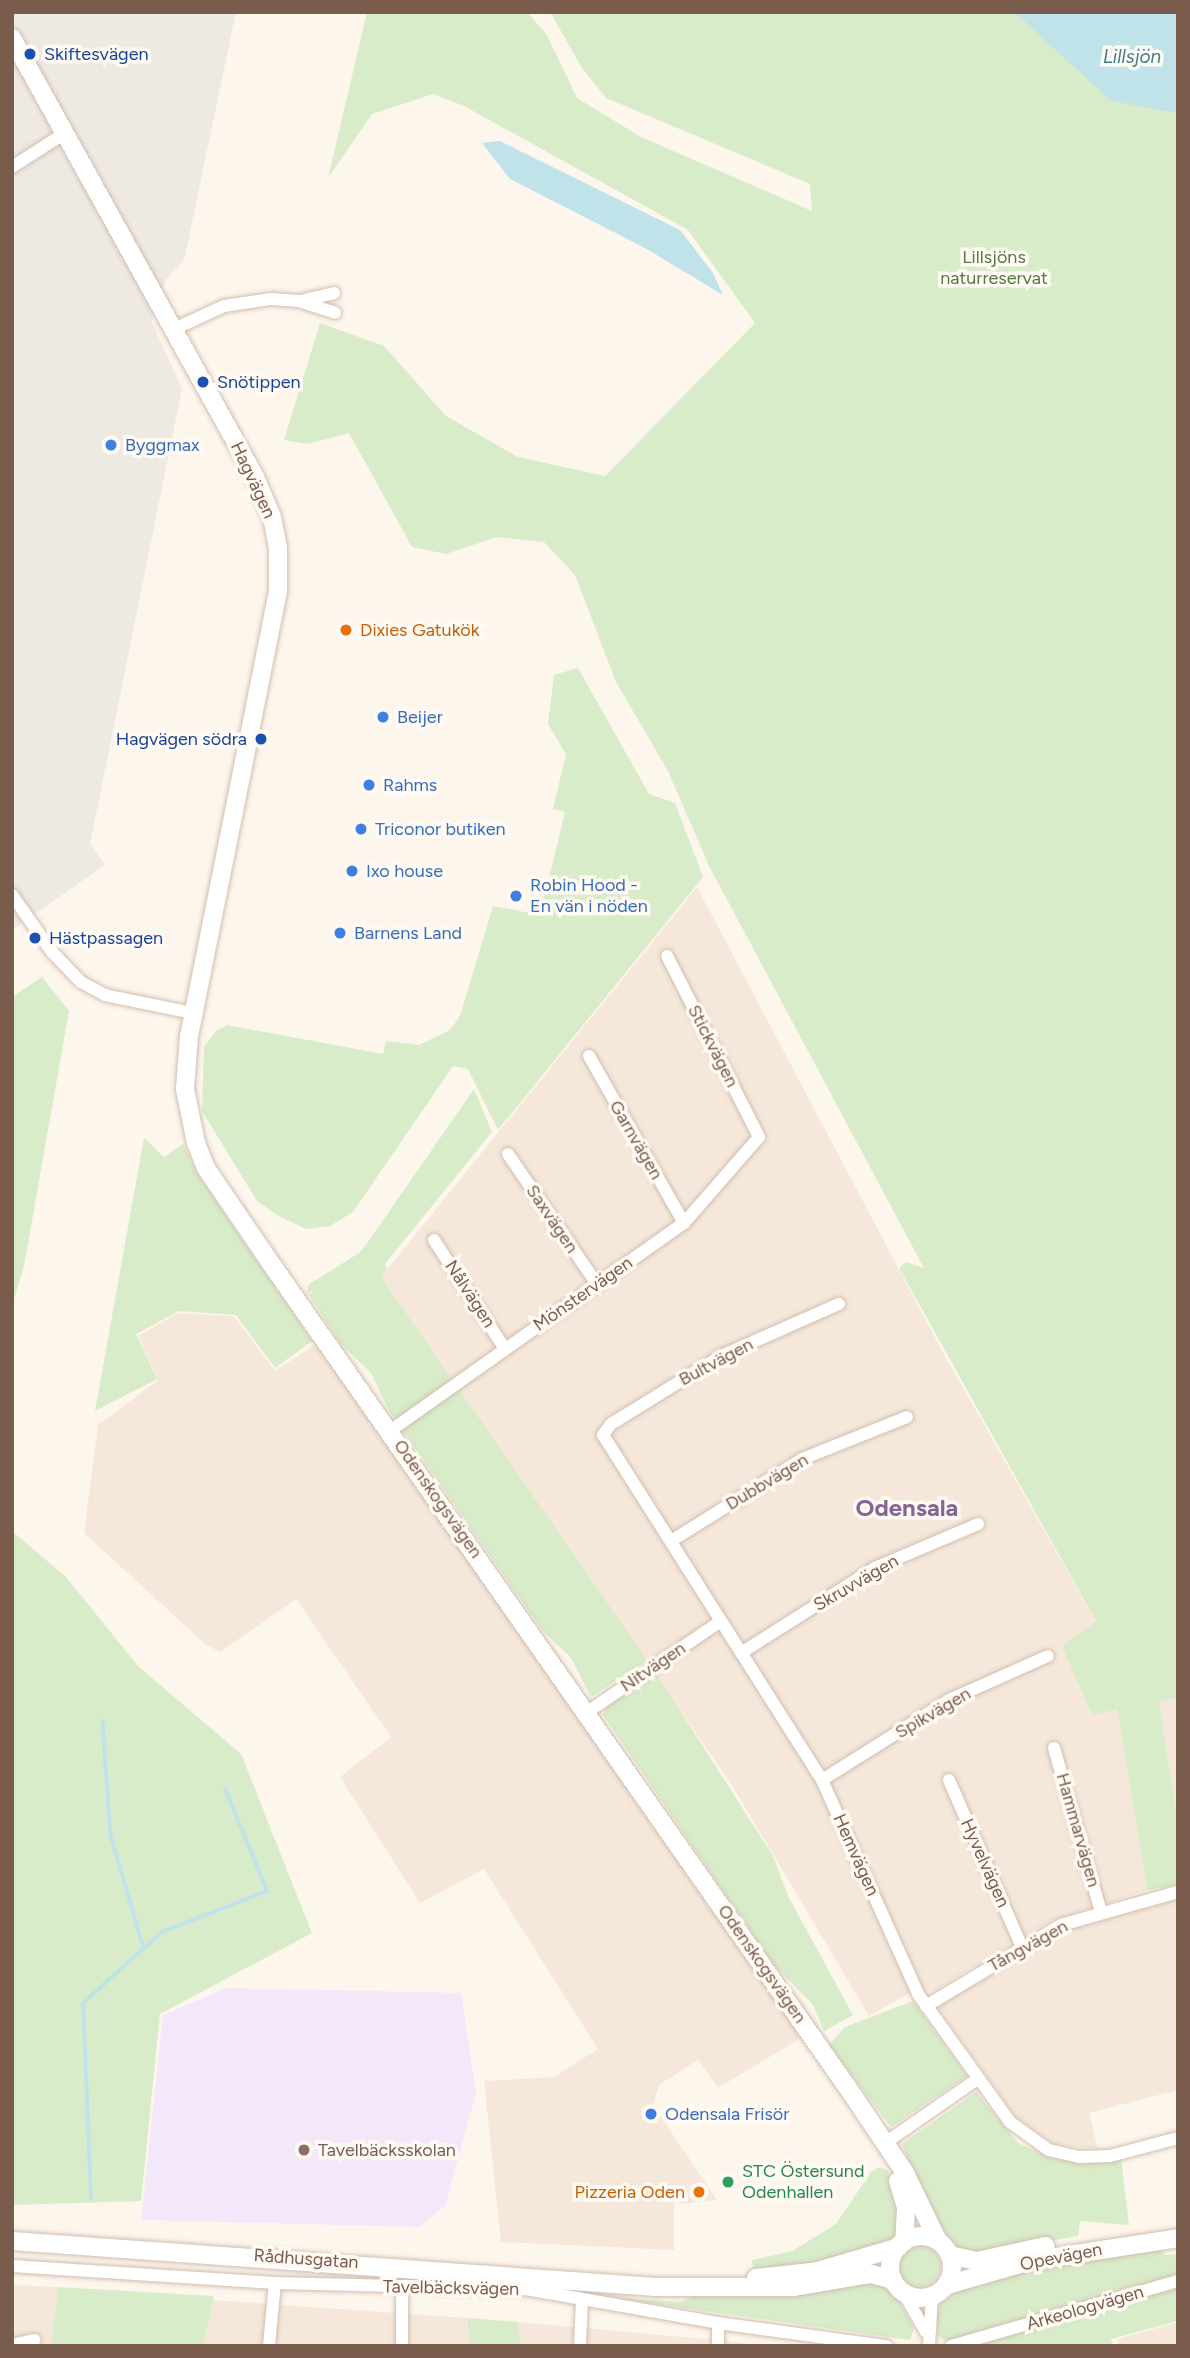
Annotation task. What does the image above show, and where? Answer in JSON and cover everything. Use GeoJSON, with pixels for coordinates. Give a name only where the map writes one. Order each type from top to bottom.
{"type":"FeatureCollection","features":[{"type":"Feature","properties":{"kind":"street","name":"Hagvägen"},"geometry":{"type":"LineString","coordinates":[[12,38],[255,477],[272,517],[278,548],[278,591],[193,1013]]}},
{"type":"Feature","properties":{"kind":"street"},"geometry":{"type":"LineString","coordinates":[[12,167],[65,133]]}},
{"type":"Feature","properties":{"kind":"street"},"geometry":{"type":"LineString","coordinates":[[299,301],[334,293]]}},
{"type":"Feature","properties":{"kind":"street"},"geometry":{"type":"LineString","coordinates":[[174,329],[224,306],[271,299],[299,301],[335,313]]}},
{"type":"Feature","properties":{"kind":"street"},"geometry":{"type":"LineString","coordinates":[[12,895],[52,952],[81,982],[105,995],[193,1013]]}},
{"type":"Feature","properties":{"kind":"street","name":"Stickvägen"},"geometry":{"type":"LineString","coordinates":[[667,956],[759,1137]]}},
{"type":"Feature","properties":{"kind":"street","name":"Odenskogsvägen"},"geometry":{"type":"LineString","coordinates":[[193,1013],[185,1089],[188,1118],[206,1168],[887,2147],[937,2241]]}},
{"type":"Feature","properties":{"kind":"street","name":"Garnvägen"},"geometry":{"type":"LineString","coordinates":[[589,1056],[684,1223]]}},
{"type":"Feature","properties":{"kind":"street","name":"Mönstervägen"},"geometry":{"type":"LineString","coordinates":[[390,1431],[684,1223],[759,1137]]}},
{"type":"Feature","properties":{"kind":"street","name":"Saxvägen"},"geometry":{"type":"LineString","coordinates":[[508,1154],[597,1284]]}},
{"type":"Feature","properties":{"kind":"street","name":"Nålvägen"},"geometry":{"type":"LineString","coordinates":[[434,1240],[505,1349]]}},
{"type":"Feature","properties":{"kind":"street","name":"Bultvägen"},"geometry":{"type":"LineString","coordinates":[[603,1435],[611,1424],[721,1356],[839,1304]]}},
{"type":"Feature","properties":{"kind":"street","name":"Dubbvägen"},"geometry":{"type":"LineString","coordinates":[[671,1541],[802,1459],[906,1417]]}},
{"type":"Feature","properties":{"kind":"street","name":"Hemvägen"},"geometry":{"type":"LineString","coordinates":[[603,1435],[822,1780],[926,2006],[976,2080],[1010,2122],[1049,2150],[1079,2157],[1110,2156],[1178,2138]]}},
{"type":"Feature","properties":{"kind":"street","name":"Skruvvägen"},"geometry":{"type":"LineString","coordinates":[[741,1653],[875,1569],[978,1524]]}},
{"type":"Feature","properties":{"kind":"street","name":"Nitvägen"},"geometry":{"type":"LineString","coordinates":[[586,1713],[721,1621]]}},
{"type":"Feature","properties":{"kind":"street","name":"Spikvägen"},"geometry":{"type":"LineString","coordinates":[[822,1780],[949,1700],[1048,1656]]}},
{"type":"Feature","properties":{"kind":"street","name":"Hammarvägen"},"geometry":{"type":"LineString","coordinates":[[1054,1748],[1101,1912]]}},
{"type":"Feature","properties":{"kind":"street","name":"Hyvelvägen"},"geometry":{"type":"LineString","coordinates":[[949,1780],[1022,1947]]}},
{"type":"Feature","properties":{"kind":"street","name":"Tångvägen"},"geometry":{"type":"LineString","coordinates":[[926,2006],[1061,1925],[1178,1892]]}},
{"type":"Feature","properties":{"kind":"street"},"geometry":{"type":"LineString","coordinates":[[887,2147],[976,2080]]}},
{"type":"Feature","properties":{"kind":"street","name":"Odenskogsvägen"},"geometry":{"type":"LineString","coordinates":[[887,2147],[906,2208],[901,2244]]}},
{"type":"Feature","properties":{"kind":"street"},"geometry":{"type":"LineString","coordinates":[[926,2332],[932,2296],[947,2285],[952,2268],[950,2255],[937,2241],[920,2236],[901,2244],[891,2261],[898,2286],[926,2332],[929,2346]]}},
{"type":"Feature","properties":{"kind":"street","name":"Opevägen"},"geometry":{"type":"LineString","coordinates":[[950,2255],[977,2261],[1084,2240],[1178,2236]]}},
{"type":"Feature","properties":{"kind":"street","name":"Opevägen"},"geometry":{"type":"LineString","coordinates":[[947,2285],[1030,2261],[1178,2236]]}},
{"type":"Feature","properties":{"kind":"street","name":"Rådhusgatan"},"geometry":{"type":"LineString","coordinates":[[12,2241],[729,2289],[794,2287],[871,2274],[898,2286]]}},
{"type":"Feature","properties":{"kind":"street","name":"Rådhusgatan"},"geometry":{"type":"LineString","coordinates":[[599,2281],[805,2273],[901,2244]]}},
{"type":"Feature","properties":{"kind":"street","name":"Tavelbäcksvägen"},"geometry":{"type":"LineString","coordinates":[[12,2266],[275,2283],[402,2288],[466,2285],[582,2299],[846,2343],[887,2346]]}},
{"type":"Feature","properties":{"kind":"street","name":"Arkeologvägen"},"geometry":{"type":"LineString","coordinates":[[951,2346],[1178,2281]]}},
{"type":"Feature","properties":{"kind":"street"},"geometry":{"type":"LineString","coordinates":[[269,2346],[275,2283]]}},
{"type":"Feature","properties":{"kind":"street"},"geometry":{"type":"LineString","coordinates":[[898,2286],[932,2296]]}},
{"type":"Feature","properties":{"kind":"street"},"geometry":{"type":"LineString","coordinates":[[402,2288],[402,2346]]}},
{"type":"Feature","properties":{"kind":"street"},"geometry":{"type":"LineString","coordinates":[[580,2346],[582,2299]]}},
{"type":"Feature","properties":{"kind":"street"},"geometry":{"type":"LineString","coordinates":[[718,2323],[718,2346]]}},
{"type":"Feature","properties":{"kind":"street"},"geometry":{"type":"LineString","coordinates":[[12,2344],[34,2340]]}},
{"type":"Feature","properties":{"kind":"shaded area"},"geometry":{"type":"Polygon","coordinates":[[[12,12],[236,12],[184,261],[166,279],[151,320],[182,389],[90,844],[105,865],[12,930],[12,12]]]}},
{"type":"Feature","properties":{"kind":"shaded area"},"geometry":{"type":"Polygon","coordinates":[[[697,887],[940,1347],[1096,1622],[1117,1708],[1147,1890],[1050,1921],[935,1990],[908,1994],[869,2016],[733,1787],[381,1277],[697,887]]]}},
{"type":"Feature","properties":{"kind":"shaded area"},"geometry":{"type":"Polygon","coordinates":[[[178,1313],[234,1316],[275,1371],[319,1342],[809,2033],[718,2088],[698,2060],[659,2085],[653,2105],[717,2200],[681,2204],[674,2200],[674,2250],[501,2242],[484,2081],[554,2077],[598,2049],[484,1869],[420,1903],[340,1777],[391,1737],[296,1599],[220,1652],[205,1644],[84,1533],[98,1425],[158,1380],[138,1336],[178,1313]]]}},
{"type":"Feature","properties":{"kind":"shaded area"},"geometry":{"type":"Polygon","coordinates":[[[1178,1697],[1178,1823],[1159,1700],[1178,1697]]]}},
{"type":"Feature","properties":{"kind":"shaded area"},"geometry":{"type":"Polygon","coordinates":[[[1178,1899],[1178,2090],[1089,2113],[1098,2149],[1055,2144],[1017,2118],[937,2007],[1062,1932],[1178,1899]]]}},
{"type":"Feature","properties":{"kind":"shaded area","name":"Tavelbäcksskolan"},"geometry":{"type":"Polygon","coordinates":[[[226,1988],[461,1993],[476,2093],[445,2206],[419,2227],[141,2220],[163,2015],[226,1988]]]}},
{"type":"Feature","properties":{"kind":"shaded area"},"geometry":{"type":"Polygon","coordinates":[[[12,2285],[58,2287],[52,2346],[12,2346],[12,2285]]]}},
{"type":"Feature","properties":{"kind":"shaded area"},"geometry":{"type":"Polygon","coordinates":[[[212,2300],[467,2318],[470,2346],[202,2346],[212,2300]]]}},
{"type":"Feature","properties":{"kind":"shaded area"},"geometry":{"type":"Polygon","coordinates":[[[518,2322],[726,2341],[767,2346],[521,2346],[518,2322]]]}},
{"type":"Feature","properties":{"kind":"shaded area"},"geometry":{"type":"Polygon","coordinates":[[[1178,2322],[1178,2346],[1119,2346],[1118,2339],[1178,2322]]]}},
{"type":"Feature","properties":{"kind":"green space","name":"Lillsjöns naturreservat"},"geometry":{"type":"Polygon","coordinates":[[[367,12],[527,12],[547,35],[577,98],[641,137],[812,211],[810,184],[606,98],[582,68],[550,12],[1178,12],[1178,1697],[1159,1701],[1178,1823],[1178,1885],[1147,1890],[1117,1709],[1092,1715],[1062,1646],[1096,1621],[899,1268],[906,1262],[924,1268],[709,866],[668,771],[616,682],[575,575],[544,542],[497,537],[446,554],[412,547],[349,433],[308,444],[284,440],[320,323],[384,346],[446,416],[518,457],[605,476],[755,323],[688,230],[464,106],[433,94],[372,114],[328,178],[367,12]]]}},
{"type":"Feature","properties":{"kind":"green space"},"geometry":{"type":"Polygon","coordinates":[[[578,668],[649,794],[675,803],[703,877],[498,1130],[468,1069],[453,1066],[353,1212],[330,1226],[306,1229],[277,1215],[257,1201],[202,1111],[204,1047],[216,1031],[227,1025],[383,1054],[386,1041],[419,1045],[450,1030],[460,1016],[493,906],[540,915],[565,812],[553,809],[566,754],[548,724],[554,675],[578,668]]]}},
{"type":"Feature","properties":{"kind":"green space"},"geometry":{"type":"Polygon","coordinates":[[[42,977],[69,1011],[24,1266],[12,1306],[12,997],[42,977]]]}},
{"type":"Feature","properties":{"kind":"green space"},"geometry":{"type":"Polygon","coordinates":[[[474,1089],[492,1132],[385,1264],[387,1269],[381,1277],[647,1660],[591,1697],[571,1658],[542,1630],[388,1409],[371,1373],[341,1344],[309,1295],[315,1289],[307,1294],[308,1285],[359,1253],[368,1242],[474,1089]]]}},
{"type":"Feature","properties":{"kind":"green space"},"geometry":{"type":"Polygon","coordinates":[[[144,1138],[164,1157],[183,1144],[197,1173],[312,1341],[275,1368],[236,1315],[179,1311],[136,1334],[157,1379],[95,1411],[144,1138]]]}},
{"type":"Feature","properties":{"kind":"green space"},"geometry":{"type":"Polygon","coordinates":[[[12,1531],[66,1577],[138,1666],[241,1754],[312,1933],[160,2014],[141,2201],[12,2205],[12,1531]]]}},
{"type":"Feature","properties":{"kind":"green space"},"geometry":{"type":"Polygon","coordinates":[[[656,1673],[773,1856],[788,1896],[853,2015],[824,2031],[813,2005],[774,1965],[603,1715],[606,1707],[656,1673]]]}},
{"type":"Feature","properties":{"kind":"green space"},"geometry":{"type":"Polygon","coordinates":[[[913,2001],[967,2076],[891,2127],[829,2045],[845,2027],[913,2001]]]}},
{"type":"Feature","properties":{"kind":"green space"},"geometry":{"type":"Polygon","coordinates":[[[976,2092],[1018,2143],[1049,2157],[1080,2164],[1121,2158],[1129,2225],[1080,2221],[1078,2236],[979,2253],[955,2247],[929,2210],[902,2144],[976,2092]]]}},
{"type":"Feature","properties":{"kind":"green space"},"geometry":{"type":"Polygon","coordinates":[[[880,2167],[888,2171],[898,2200],[897,2236],[855,2256],[754,2273],[752,2260],[792,2251],[836,2224],[871,2172],[880,2167]]]}},
{"type":"Feature","properties":{"kind":"green space"},"geometry":{"type":"Polygon","coordinates":[[[920,2246],[935,2252],[941,2267],[935,2282],[920,2288],[905,2282],[899,2267],[905,2252],[920,2246]]]}},
{"type":"Feature","properties":{"kind":"green space"},"geometry":{"type":"Polygon","coordinates":[[[1159,2249],[1165,2255],[1178,2254],[1178,2274],[947,2342],[938,2336],[936,2307],[962,2288],[1010,2273],[1159,2249]]]}},
{"type":"Feature","properties":{"kind":"green space"},"geometry":{"type":"Polygon","coordinates":[[[870,2281],[883,2284],[900,2303],[914,2328],[910,2340],[607,2297],[680,2302],[696,2295],[870,2281]]]}},
{"type":"Feature","properties":{"kind":"green space"},"geometry":{"type":"Polygon","coordinates":[[[1178,2286],[1178,2321],[1111,2339],[1113,2346],[976,2346],[1178,2286]]]}},
{"type":"Feature","properties":{"kind":"green space"},"geometry":{"type":"Polygon","coordinates":[[[58,2287],[214,2296],[203,2346],[51,2346],[58,2287]]]}},
{"type":"Feature","properties":{"kind":"green space"},"geometry":{"type":"Polygon","coordinates":[[[467,2318],[518,2322],[521,2346],[470,2346],[467,2318]]]}},
{"type":"Feature","properties":{"kind":"water","name":"Lillsjön"},"geometry":{"type":"Polygon","coordinates":[[[1014,12],[1178,12],[1178,113],[1111,101],[1014,12]]]}},
{"type":"Feature","properties":{"kind":"water"},"geometry":{"type":"Polygon","coordinates":[[[500,141],[680,230],[713,273],[723,295],[645,248],[510,179],[482,143],[500,141]]]}},
{"type":"Feature","properties":{"kind":"waterway"},"geometry":{"type":"LineString","coordinates":[[103,1721],[111,1835],[143,1945]]}},
{"type":"Feature","properties":{"kind":"waterway"},"geometry":{"type":"LineString","coordinates":[[91,2199],[83,2003],[162,1932],[267,1891],[225,1789]]}},
{"type":"Feature","properties":{"kind":"place","name":"Skiftesvägen"},"geometry":{"type":"Point","coordinates":[30,54]}},
{"type":"Feature","properties":{"kind":"place","name":"Snötippen"},"geometry":{"type":"Point","coordinates":[203,382]}},
{"type":"Feature","properties":{"kind":"place","name":"Byggmax"},"geometry":{"type":"Point","coordinates":[111,445]}},
{"type":"Feature","properties":{"kind":"place","name":"Dixies Gatukök"},"geometry":{"type":"Point","coordinates":[346,630]}},
{"type":"Feature","properties":{"kind":"place","name":"Beijer"},"geometry":{"type":"Point","coordinates":[383,717]}},
{"type":"Feature","properties":{"kind":"place","name":"Hagvägen södra"},"geometry":{"type":"Point","coordinates":[261,739]}},
{"type":"Feature","properties":{"kind":"place","name":"Rahms"},"geometry":{"type":"Point","coordinates":[369,785]}},
{"type":"Feature","properties":{"kind":"place","name":"Triconor butiken"},"geometry":{"type":"Point","coordinates":[361,829]}},
{"type":"Feature","properties":{"kind":"place","name":"Ixo house"},"geometry":{"type":"Point","coordinates":[352,871]}},
{"type":"Feature","properties":{"kind":"place","name":"Robin Hood - En vän i nöden"},"geometry":{"type":"Point","coordinates":[516,896]}},
{"type":"Feature","properties":{"kind":"place","name":"Barnens Land"},"geometry":{"type":"Point","coordinates":[340,933]}},
{"type":"Feature","properties":{"kind":"place","name":"Hästpassagen"},"geometry":{"type":"Point","coordinates":[35,938]}},
{"type":"Feature","properties":{"kind":"place","name":"Odensala Frisör"},"geometry":{"type":"Point","coordinates":[651,2114]}},
{"type":"Feature","properties":{"kind":"place","name":"Tavelbäcksskolan"},"geometry":{"type":"Point","coordinates":[304,2150]}},
{"type":"Feature","properties":{"kind":"place","name":"STC Östersund Odenhallen"},"geometry":{"type":"Point","coordinates":[728,2182]}},
{"type":"Feature","properties":{"kind":"place","name":"Pizzeria Oden"},"geometry":{"type":"Point","coordinates":[699,2192]}},
{"type":"Feature","properties":{"kind":"district","name":"Odensala"},"geometry":{"type":"Point","coordinates":[907,1508]}}]}
